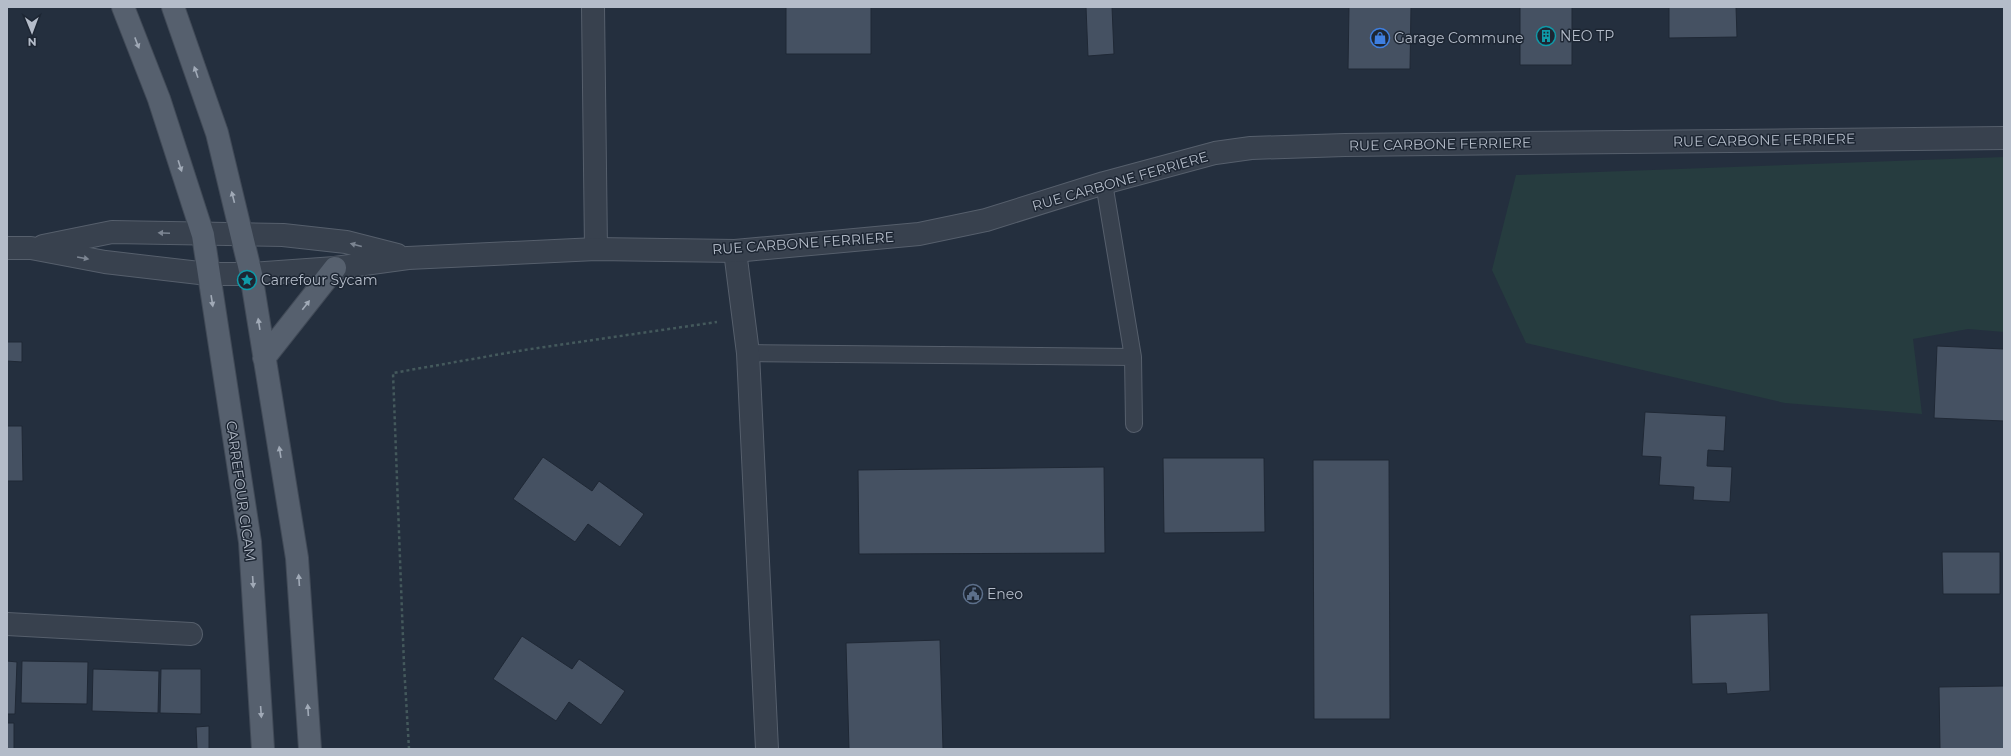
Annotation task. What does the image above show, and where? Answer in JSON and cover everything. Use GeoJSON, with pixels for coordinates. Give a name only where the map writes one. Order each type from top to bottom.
{"type":"FeatureCollection","features":[{"type":"Feature","properties":{"kind":"main road","name":"CARREFOUR CICAM"},"geometry":{"type":"LineString","coordinates":[[123,7],[159,98],[203,235],[250,542],[263,749]]}},
{"type":"Feature","properties":{"kind":"main road"},"geometry":{"type":"LineString","coordinates":[[173,7],[217,134],[251,274],[297,558],[310,749]]}},
{"type":"Feature","properties":{"kind":"main road"},"geometry":{"type":"LineString","coordinates":[[264,358],[335,268]]}},
{"type":"Feature","properties":{"kind":"street"},"geometry":{"type":"LineString","coordinates":[[593,7],[596,249]]}},
{"type":"Feature","properties":{"kind":"street","name":"RUE CARBONE FERRIERE"},"geometry":{"type":"LineString","coordinates":[[30,248],[105,262],[208,274],[251,274],[335,268],[408,258],[596,249],[735,251],[919,234],[986,220],[1104,183],[1215,153],[1252,148],[1345,145],[2004,138]]}},
{"type":"Feature","properties":{"kind":"street","name":"RUE CARBONE FERRIERE"},"geometry":{"type":"LineString","coordinates":[[30,248],[112,232],[242,235],[315,237],[346,242],[408,258]]}},
{"type":"Feature","properties":{"kind":"street"},"geometry":{"type":"LineString","coordinates":[[7,248],[30,248]]}},
{"type":"Feature","properties":{"kind":"street"},"geometry":{"type":"LineString","coordinates":[[735,251],[748,353],[767,749]]}},
{"type":"Feature","properties":{"kind":"street"},"geometry":{"type":"LineString","coordinates":[[7,624],[191,634]]}},
{"type":"Feature","properties":{"kind":"lane"},"geometry":{"type":"LineString","coordinates":[[1104,183],[1133,357],[1134,424]]}},
{"type":"Feature","properties":{"kind":"lane"},"geometry":{"type":"LineString","coordinates":[[748,353],[1133,357]]}},
{"type":"Feature","properties":{"kind":"path"},"geometry":{"type":"LineString","coordinates":[[409,749],[404,665],[394,373],[524,350],[743,318]]}},
{"type":"Feature","properties":{"kind":"green space"},"geometry":{"type":"Polygon","coordinates":[[[2004,157],[2004,332],[1968,329],[1913,339],[1922,414],[1785,403],[1526,343],[1492,270],[1516,175],[2004,157]]]}},
{"type":"Feature","properties":{"kind":"building"},"geometry":{"type":"Polygon","coordinates":[[[786,7],[871,7],[871,54],[786,54],[786,7]]]}},
{"type":"Feature","properties":{"kind":"building"},"geometry":{"type":"Polygon","coordinates":[[[1086,7],[1112,7],[1114,54],[1088,56],[1086,7]]]}},
{"type":"Feature","properties":{"kind":"building","name":"Garage Commune"},"geometry":{"type":"Polygon","coordinates":[[[1349,7],[1411,7],[1410,69],[1348,69],[1349,7]]]}},
{"type":"Feature","properties":{"kind":"building","name":"NEO TP"},"geometry":{"type":"Polygon","coordinates":[[[1520,7],[1572,7],[1572,65],[1520,65],[1520,7]]]}},
{"type":"Feature","properties":{"kind":"building"},"geometry":{"type":"Polygon","coordinates":[[[1669,7],[1736,7],[1737,37],[1669,38],[1669,7]]]}},
{"type":"Feature","properties":{"kind":"building"},"geometry":{"type":"Polygon","coordinates":[[[7,342],[22,342],[22,362],[7,361],[7,342]]]}},
{"type":"Feature","properties":{"kind":"building"},"geometry":{"type":"Polygon","coordinates":[[[1937,346],[2004,349],[2004,421],[1934,418],[1937,346]]]}},
{"type":"Feature","properties":{"kind":"building"},"geometry":{"type":"Polygon","coordinates":[[[1645,412],[1726,416],[1724,451],[1708,450],[1707,466],[1732,467],[1730,502],[1693,500],[1694,487],[1659,485],[1661,457],[1642,456],[1645,412]]]}},
{"type":"Feature","properties":{"kind":"building"},"geometry":{"type":"Polygon","coordinates":[[[7,426],[22,426],[23,481],[7,481],[7,426]]]}},
{"type":"Feature","properties":{"kind":"building"},"geometry":{"type":"Polygon","coordinates":[[[543,457],[592,491],[599,481],[644,514],[620,547],[588,524],[575,542],[513,499],[543,457]]]}},
{"type":"Feature","properties":{"kind":"building"},"geometry":{"type":"Polygon","coordinates":[[[1163,458],[1264,458],[1265,532],[1164,533],[1163,458]]]}},
{"type":"Feature","properties":{"kind":"building"},"geometry":{"type":"Polygon","coordinates":[[[1313,460],[1389,460],[1390,719],[1314,719],[1313,460]]]}},
{"type":"Feature","properties":{"kind":"building"},"geometry":{"type":"Polygon","coordinates":[[[1104,467],[1105,553],[859,554],[858,470],[1104,467]]]}},
{"type":"Feature","properties":{"kind":"building"},"geometry":{"type":"Polygon","coordinates":[[[1942,552],[2000,552],[2000,594],[1943,594],[1942,552]]]}},
{"type":"Feature","properties":{"kind":"building"},"geometry":{"type":"Polygon","coordinates":[[[1768,613],[1770,691],[1727,694],[1726,683],[1692,684],[1690,615],[1768,613]]]}},
{"type":"Feature","properties":{"kind":"building"},"geometry":{"type":"Polygon","coordinates":[[[522,636],[572,669],[579,659],[625,691],[601,725],[569,702],[556,721],[493,679],[522,636]]]}},
{"type":"Feature","properties":{"kind":"building"},"geometry":{"type":"Polygon","coordinates":[[[940,640],[943,749],[849,749],[846,643],[940,640]]]}},
{"type":"Feature","properties":{"kind":"building"},"geometry":{"type":"Polygon","coordinates":[[[7,661],[17,662],[15,714],[7,714],[7,661]]]}},
{"type":"Feature","properties":{"kind":"building"},"geometry":{"type":"Polygon","coordinates":[[[22,661],[88,662],[87,704],[21,703],[22,661]]]}},
{"type":"Feature","properties":{"kind":"building"},"geometry":{"type":"Polygon","coordinates":[[[93,669],[159,671],[158,713],[92,711],[93,669]]]}},
{"type":"Feature","properties":{"kind":"building"},"geometry":{"type":"Polygon","coordinates":[[[161,669],[201,669],[201,714],[160,713],[161,669]]]}},
{"type":"Feature","properties":{"kind":"building"},"geometry":{"type":"Polygon","coordinates":[[[2004,686],[2004,749],[1940,749],[1939,687],[2004,686]]]}},
{"type":"Feature","properties":{"kind":"building"},"geometry":{"type":"Polygon","coordinates":[[[7,723],[14,723],[14,749],[7,749],[7,723]]]}},
{"type":"Feature","properties":{"kind":"building"},"geometry":{"type":"Polygon","coordinates":[[[209,726],[209,749],[197,749],[196,727],[209,726]]]}},
{"type":"Feature","properties":{"kind":"place","name":"NEO TP"},"geometry":{"type":"Point","coordinates":[1546,36]}},
{"type":"Feature","properties":{"kind":"place","name":"Garage Commune"},"geometry":{"type":"Point","coordinates":[1380,38]}},
{"type":"Feature","properties":{"kind":"place","name":"Carrefour Sycam"},"geometry":{"type":"Point","coordinates":[247,280]}},
{"type":"Feature","properties":{"kind":"place","name":"Eneo"},"geometry":{"type":"Point","coordinates":[973,594]}}]}
